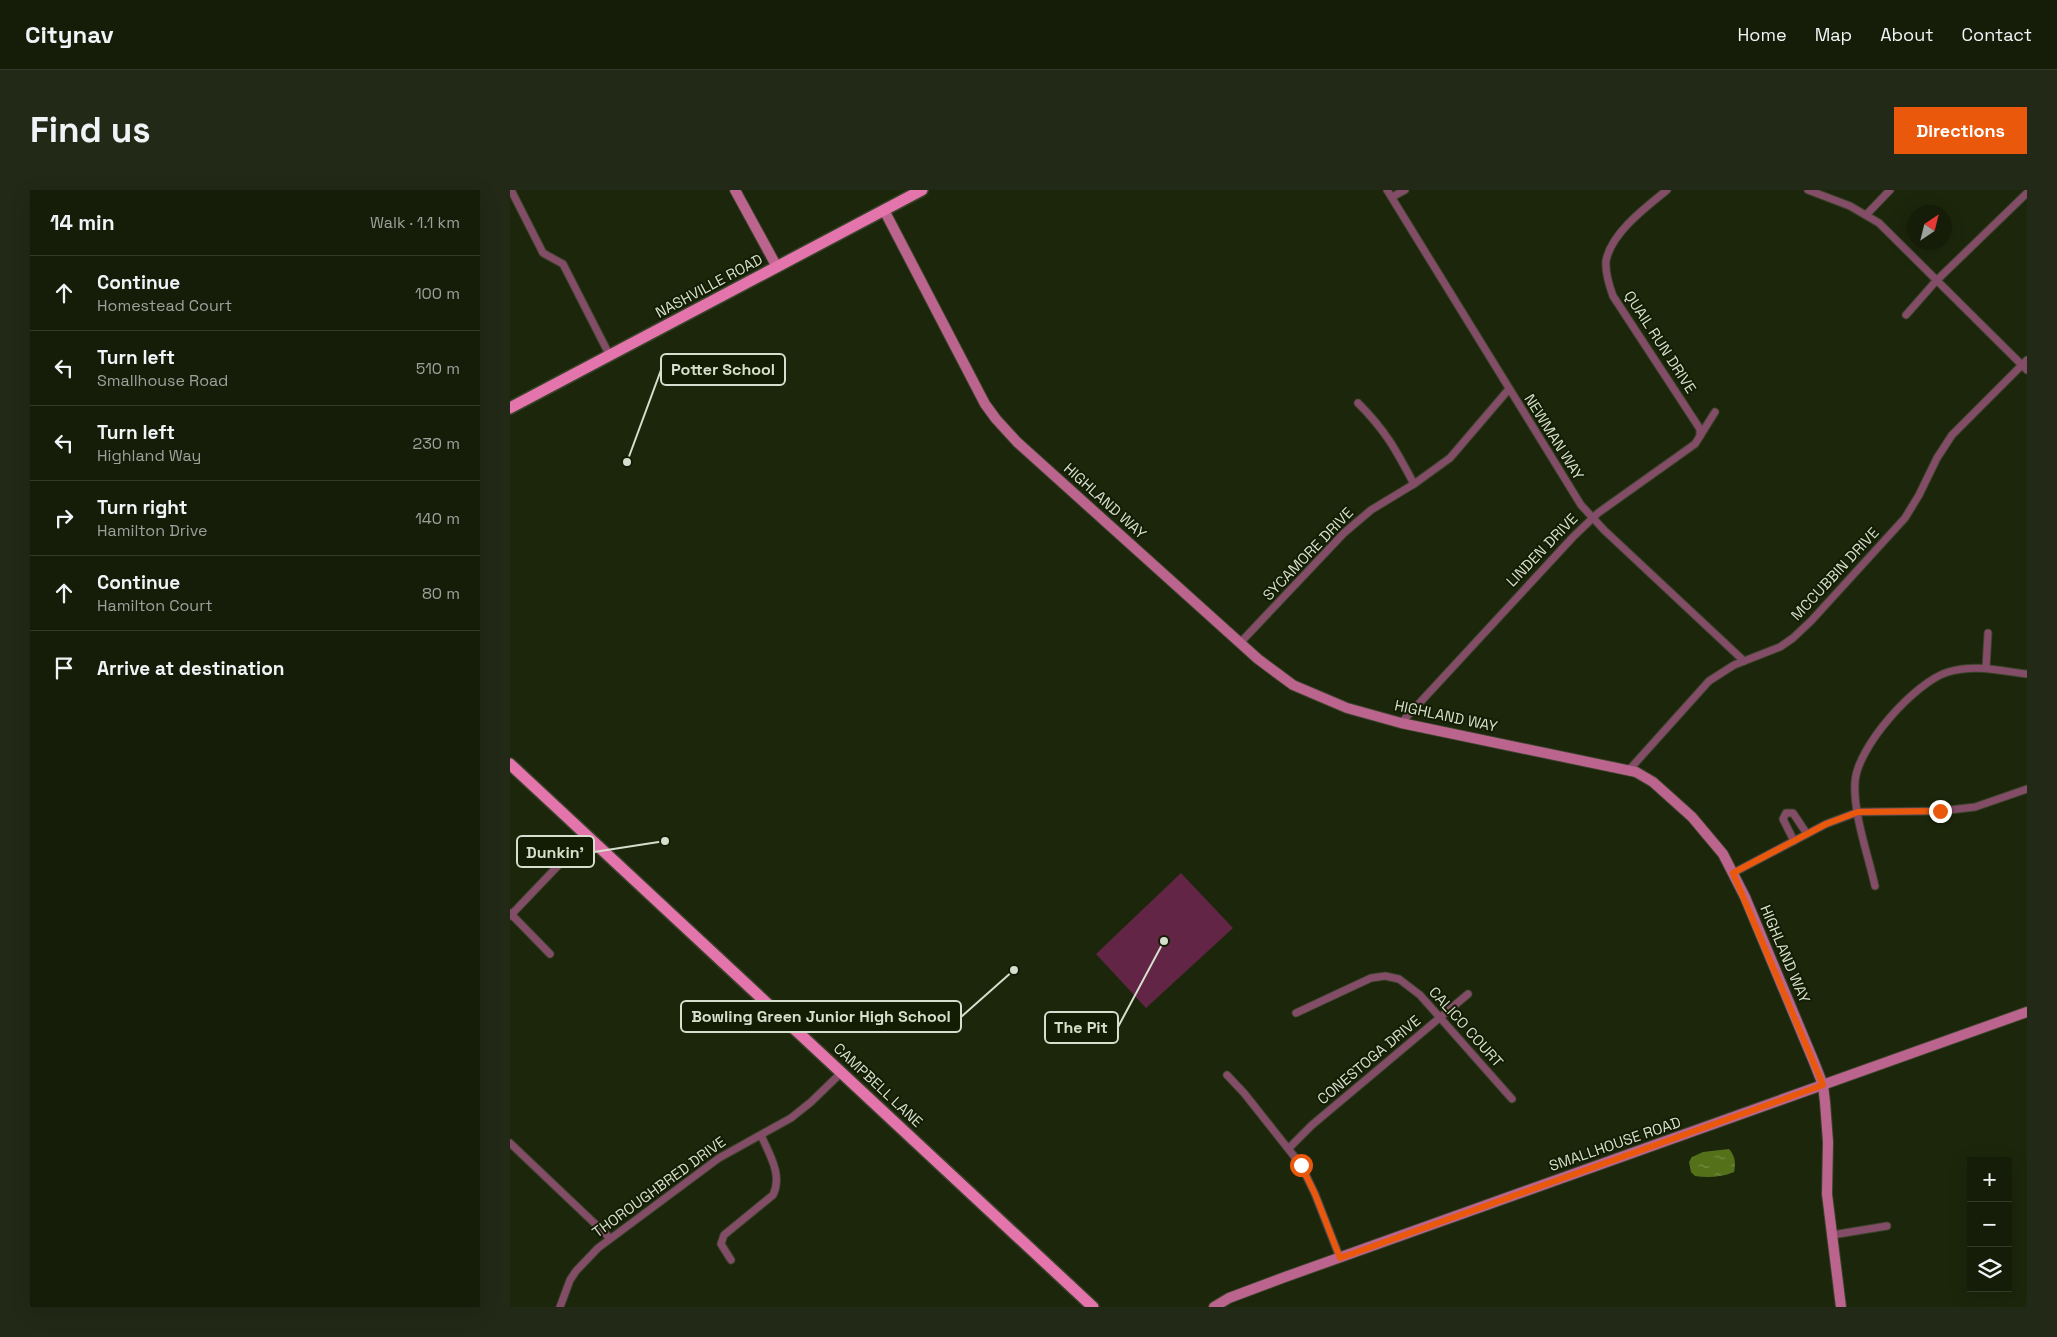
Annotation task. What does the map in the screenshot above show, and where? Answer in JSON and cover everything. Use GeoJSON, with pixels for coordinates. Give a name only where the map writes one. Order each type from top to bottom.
{"type":"FeatureCollection","features":[{"type":"Feature","properties":{"kind":"main road","name":"NASHVILLE ROAD"},"geometry":{"type":"LineString","coordinates":[[510,408],[922,190]]}},
{"type":"Feature","properties":{"kind":"main road","name":"CAMPBELL LANE"},"geometry":{"type":"LineString","coordinates":[[510,764],[1093,1307]]}},
{"type":"Feature","properties":{"kind":"street"},"geometry":{"type":"LineString","coordinates":[[512,190],[543,253],[563,264],[610,356]]}},
{"type":"Feature","properties":{"kind":"street"},"geometry":{"type":"LineString","coordinates":[[734,190],[777,267]]}},
{"type":"Feature","properties":{"kind":"street","name":"NEWMAN WAY"},"geometry":{"type":"LineString","coordinates":[[1387,190],[1574,496],[1592,518],[1744,661]]}},
{"type":"Feature","properties":{"kind":"street"},"geometry":{"type":"LineString","coordinates":[[1392,197],[1404,190]]}},
{"type":"Feature","properties":{"kind":"street","name":"QUAIL RUN DRIVE"},"geometry":{"type":"LineString","coordinates":[[1667,190],[1632,220],[1616,241],[1606,261],[1607,279],[1613,296],[1700,429],[1699,439]]}},
{"type":"Feature","properties":{"kind":"street"},"geometry":{"type":"LineString","coordinates":[[1808,190],[1840,201],[1878,223],[2025,365]]}},
{"type":"Feature","properties":{"kind":"street"},"geometry":{"type":"LineString","coordinates":[[1866,215],[1890,190]]}},
{"type":"Feature","properties":{"kind":"street"},"geometry":{"type":"LineString","coordinates":[[1906,315],[1936,281],[2027,193]]}},
{"type":"Feature","properties":{"kind":"street","name":"HIGHLAND WAY"},"geometry":{"type":"LineString","coordinates":[[884,210],[973,382],[996,419],[1017,442],[1240,643],[1276,673],[1304,691],[1347,708],[1401,723],[1629,770],[1643,775],[1653,782],[1692,817],[1723,854],[1733,873],[1823,1085],[1827,1124],[1827,1188],[1841,1307]]}},
{"type":"Feature","properties":{"kind":"street","name":"MCCUBBIN DRIVE"},"geometry":{"type":"LineString","coordinates":[[1629,770],[1709,680],[1722,671],[1787,642],[1817,614],[1905,518],[1919,495],[1937,458],[1952,435],[2025,365]]}},
{"type":"Feature","properties":{"kind":"street","name":"SYCAMORE DRIVE"},"geometry":{"type":"LineString","coordinates":[[1240,643],[1344,533],[1371,510],[1414,484],[1458,450],[1509,389]]}},
{"type":"Feature","properties":{"kind":"street"},"geometry":{"type":"LineString","coordinates":[[1358,403],[1378,423],[1392,441],[1414,484]]}},
{"type":"Feature","properties":{"kind":"street","name":"LINDEN DRIVE"},"geometry":{"type":"LineString","coordinates":[[1401,723],[1492,622],[1592,518],[1695,444],[1715,412]]}},
{"type":"Feature","properties":{"kind":"street"},"geometry":{"type":"LineString","coordinates":[[1986,668],[1988,633]]}},
{"type":"Feature","properties":{"kind":"street"},"geometry":{"type":"LineString","coordinates":[[1875,886],[1854,792],[1858,765],[1878,731],[1932,678],[1966,668],[1986,668],[2027,674]]}},
{"type":"Feature","properties":{"kind":"street"},"geometry":{"type":"LineString","coordinates":[[1733,873],[1826,824],[1858,812],[1940,811],[1975,807],[2027,789]]}},
{"type":"Feature","properties":{"kind":"street"},"geometry":{"type":"LineString","coordinates":[[1794,841],[1783,819],[1786,813],[1794,813],[1807,834]]}},
{"type":"Feature","properties":{"kind":"street"},"geometry":{"type":"LineString","coordinates":[[550,954],[510,914],[588,837]]}},
{"type":"Feature","properties":{"kind":"street","name":"CALICO COURT"},"geometry":{"type":"LineString","coordinates":[[1296,1013],[1371,978],[1386,976],[1397,978],[1405,982],[1420,995],[1439,1019],[1512,1099]]}},
{"type":"Feature","properties":{"kind":"street","name":"CONESTOGA DRIVE"},"geometry":{"type":"LineString","coordinates":[[1289,1148],[1312,1125],[1468,994]]}},
{"type":"Feature","properties":{"kind":"street","name":"SMALLHOUSE ROAD"},"geometry":{"type":"LineString","coordinates":[[1214,1307],[1229,1298],[1258,1286],[2027,1012]]}},
{"type":"Feature","properties":{"kind":"street","name":"THOROUGHBRED DRIVE"},"geometry":{"type":"LineString","coordinates":[[560,1307],[570,1280],[576,1271],[590,1255],[610,1238],[719,1158],[798,1113],[842,1072]]}},
{"type":"Feature","properties":{"kind":"street"},"geometry":{"type":"LineString","coordinates":[[1227,1075],[1289,1148],[1308,1179],[1340,1258]]}},
{"type":"Feature","properties":{"kind":"street"},"geometry":{"type":"LineString","coordinates":[[731,1260],[721,1244],[724,1235],[773,1195],[777,1187],[777,1176],[761,1135]]}},
{"type":"Feature","properties":{"kind":"street"},"geometry":{"type":"LineString","coordinates":[[510,1143],[610,1238]]}},
{"type":"Feature","properties":{"kind":"street"},"geometry":{"type":"LineString","coordinates":[[1832,1235],[1887,1226]]}},
{"type":"Feature","properties":{"kind":"shaded area"},"geometry":{"type":"Polygon","coordinates":[[[1181,873],[1233,928],[1146,1008],[1096,954],[1181,873]]]}},
{"type":"Feature","properties":{"kind":"water"},"geometry":{"type":"Polygon","coordinates":[[[1729,1149],[1733,1154],[1734,1172],[1710,1177],[1695,1176],[1691,1172],[1689,1162],[1692,1157],[1703,1152],[1729,1149]]]}},
{"type":"Feature","properties":{"kind":"place","name":"Potter School"},"geometry":{"type":"Point","coordinates":[627,462]}},
{"type":"Feature","properties":{"kind":"place","name":"Dunkin'"},"geometry":{"type":"Point","coordinates":[665,841]}},
{"type":"Feature","properties":{"kind":"place","name":"The Pit"},"geometry":{"type":"Point","coordinates":[1164,941]}},
{"type":"Feature","properties":{"kind":"place","name":"Bowling Green Junior High School"},"geometry":{"type":"Point","coordinates":[1014,970]}},
{"type":"Feature","properties":{"kind":"route"},"geometry":{"type":"LineString","coordinates":[[1301,1165],[1315,1194],[1340,1258],[1823,1085],[1745,897],[1733,873],[1826,824],[1858,812],[1940,811]]}}]}
